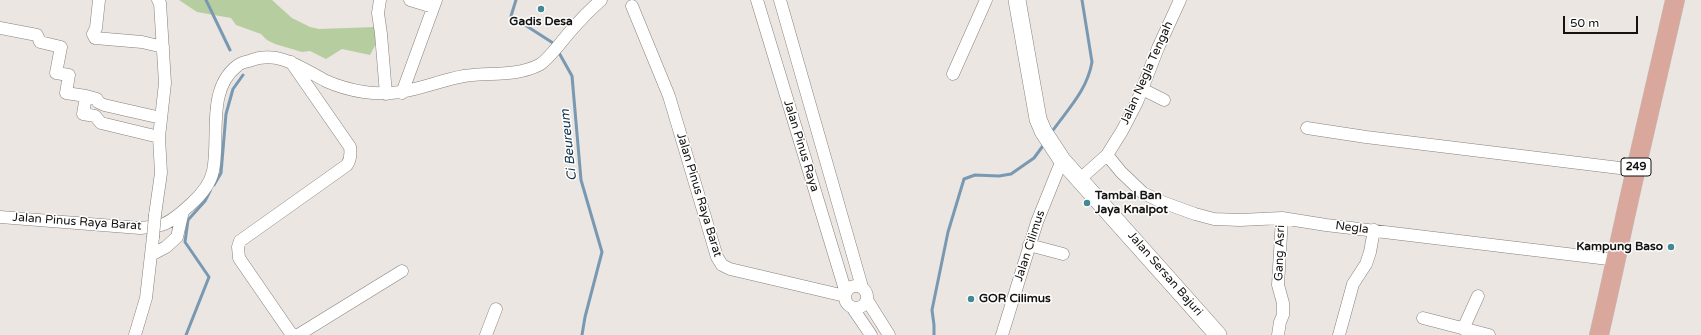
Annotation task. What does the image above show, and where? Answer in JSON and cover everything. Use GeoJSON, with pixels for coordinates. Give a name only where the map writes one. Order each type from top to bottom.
{"type":"FeatureCollection","features":[{"type":"Feature","properties":{"kind":"main road","name":"Jalan Sersan Bajuri"},"geometry":{"type":"LineString","coordinates":[[1017,0],[1038,119],[1048,138],[1062,160],[1218,335]]}},
{"type":"Feature","properties":{"kind":"main road","name":"249"},"geometry":{"type":"LineString","coordinates":[[1599,335],[1675,0]]}},
{"type":"Feature","properties":{"kind":"street"},"geometry":{"type":"LineString","coordinates":[[99,0],[96,28],[93,34],[95,38],[142,42],[163,47]]}},
{"type":"Feature","properties":{"kind":"street"},"geometry":{"type":"LineString","coordinates":[[135,335],[146,298],[155,215],[162,173],[159,137],[165,83],[158,0]]}},
{"type":"Feature","properties":{"kind":"street"},"geometry":{"type":"LineString","coordinates":[[380,0],[378,13],[386,94]]}},
{"type":"Feature","properties":{"kind":"street"},"geometry":{"type":"LineString","coordinates":[[402,93],[434,4],[410,0]]}},
{"type":"Feature","properties":{"kind":"street","name":"Jalan Pinus Raya Barat"},"geometry":{"type":"LineString","coordinates":[[0,217],[140,228],[162,225],[184,211],[203,193],[213,172],[217,107],[220,92],[228,76],[238,65],[256,58],[273,57],[289,60],[327,81],[339,86],[363,92],[386,94],[402,93],[464,76],[513,74],[530,69],[542,63],[576,24],[601,0]]}},
{"type":"Feature","properties":{"kind":"street","name":"Jalan Pinus Raya"},"geometry":{"type":"LineString","coordinates":[[757,0],[814,186],[846,294],[847,303],[852,307],[871,335]]}},
{"type":"Feature","properties":{"kind":"street"},"geometry":{"type":"LineString","coordinates":[[953,74],[986,0]]}},
{"type":"Feature","properties":{"kind":"street","name":"Jalan Negla Tengah"},"geometry":{"type":"LineString","coordinates":[[1080,179],[1107,155],[1122,131],[1142,89],[1158,48],[1180,0]]}},
{"type":"Feature","properties":{"kind":"street"},"geometry":{"type":"LineString","coordinates":[[762,17],[781,5]]}},
{"type":"Feature","properties":{"kind":"street","name":"Jalan Pinus Raya"},"geometry":{"type":"LineString","coordinates":[[781,5],[862,287],[867,293],[867,300],[889,335]]}},
{"type":"Feature","properties":{"kind":"street","name":"Jalan Pinus Raya Barat"},"geometry":{"type":"LineString","coordinates":[[632,6],[669,96],[717,257],[722,265],[730,269],[846,294]]}},
{"type":"Feature","properties":{"kind":"street"},"geometry":{"type":"LineString","coordinates":[[0,28],[37,35],[40,42],[60,47],[56,73],[69,75],[66,92],[97,99],[98,102],[104,105],[161,118]]}},
{"type":"Feature","properties":{"kind":"street"},"geometry":{"type":"LineString","coordinates":[[289,60],[350,147],[351,153],[350,160],[347,165],[240,241],[238,244],[239,258],[292,335]]}},
{"type":"Feature","properties":{"kind":"street"},"geometry":{"type":"LineString","coordinates":[[1142,89],[1164,100]]}},
{"type":"Feature","properties":{"kind":"street"},"geometry":{"type":"LineString","coordinates":[[86,96],[83,114],[95,116],[100,123],[159,137]]}},
{"type":"Feature","properties":{"kind":"street"},"geometry":{"type":"LineString","coordinates":[[1307,128],[1366,137],[1636,170]]}},
{"type":"Feature","properties":{"kind":"street"},"geometry":{"type":"LineString","coordinates":[[799,137],[817,131]]}},
{"type":"Feature","properties":{"kind":"street","name":"Negla"},"geometry":{"type":"LineString","coordinates":[[1107,155],[1121,172],[1143,192],[1162,202],[1214,219],[1240,220],[1282,218],[1617,260]]}},
{"type":"Feature","properties":{"kind":"street","name":"Jalan Cilimus"},"geometry":{"type":"LineString","coordinates":[[1002,335],[1036,222],[1062,160]]}},
{"type":"Feature","properties":{"kind":"street"},"geometry":{"type":"LineString","coordinates":[[814,186],[831,180]]}},
{"type":"Feature","properties":{"kind":"street"},"geometry":{"type":"LineString","coordinates":[[151,255],[166,247],[177,236],[184,211]]}},
{"type":"Feature","properties":{"kind":"street","name":"Gang Asri"},"geometry":{"type":"LineString","coordinates":[[1278,335],[1280,322],[1283,315],[1283,303],[1278,285],[1282,218]]}},
{"type":"Feature","properties":{"kind":"street"},"geometry":{"type":"LineString","coordinates":[[1339,335],[1353,284],[1366,264],[1370,252],[1374,230]]}},
{"type":"Feature","properties":{"kind":"street"},"geometry":{"type":"LineString","coordinates":[[1029,245],[1063,254]]}},
{"type":"Feature","properties":{"kind":"street"},"geometry":{"type":"LineString","coordinates":[[298,335],[402,271]]}},
{"type":"Feature","properties":{"kind":"street"},"geometry":{"type":"LineString","coordinates":[[846,294],[851,287],[862,287]]}},
{"type":"Feature","properties":{"kind":"street"},"geometry":{"type":"LineString","coordinates":[[1463,329],[1478,296]]}},
{"type":"Feature","properties":{"kind":"street"},"geometry":{"type":"LineString","coordinates":[[852,307],[862,307],[867,300]]}},
{"type":"Feature","properties":{"kind":"street"},"geometry":{"type":"LineString","coordinates":[[486,335],[496,309]]}},
{"type":"Feature","properties":{"kind":"street"},"geometry":{"type":"LineString","coordinates":[[1423,318],[1488,335]]}},
{"type":"Feature","properties":{"kind":"green space"},"geometry":{"type":"Polygon","coordinates":[[[179,0],[272,0],[292,18],[310,27],[319,29],[375,27],[381,34],[370,55],[342,49],[326,59],[310,51],[302,52],[275,44],[267,40],[261,34],[236,25],[231,18],[197,12],[179,0]]]}},
{"type":"Feature","properties":{"kind":"waterway"},"geometry":{"type":"LineString","coordinates":[[206,0],[230,50]]}},
{"type":"Feature","properties":{"kind":"waterway","name":"Ci Beureum"},"geometry":{"type":"LineString","coordinates":[[516,0],[511,16],[553,43],[555,46]]}},
{"type":"Feature","properties":{"kind":"waterway"},"geometry":{"type":"LineString","coordinates":[[1051,133],[1081,91],[1086,82],[1092,62],[1082,0]]}},
{"type":"Feature","properties":{"kind":"waterway","name":"Ci Beureum"},"geometry":{"type":"LineString","coordinates":[[558,51],[572,76],[581,180],[602,252],[585,317],[582,335]]}},
{"type":"Feature","properties":{"kind":"waterway","name":"Ci Beureum"},"geometry":{"type":"LineString","coordinates":[[214,185],[221,173],[226,114],[233,89],[243,75]]}},
{"type":"Feature","properties":{"kind":"waterway"},"geometry":{"type":"LineString","coordinates":[[934,335],[932,310],[948,232],[964,179],[975,175],[999,176],[1011,174],[1034,158],[1045,143]]}},
{"type":"Feature","properties":{"kind":"waterway","name":"Ci Beureum"},"geometry":{"type":"LineString","coordinates":[[186,335],[209,277],[185,242],[188,220],[205,201],[210,191]]}},
{"type":"Feature","properties":{"kind":"place","name":"Gadis Desa"},"geometry":{"type":"Point","coordinates":[541,9]}},
{"type":"Feature","properties":{"kind":"place","name":"Tambal Ban Jaya Knalpot"},"geometry":{"type":"Point","coordinates":[1087,203]}},
{"type":"Feature","properties":{"kind":"place","name":"Kampung Baso"},"geometry":{"type":"Point","coordinates":[1671,247]}},
{"type":"Feature","properties":{"kind":"place","name":"GOR Cilimus"},"geometry":{"type":"Point","coordinates":[971,299]}}]}
